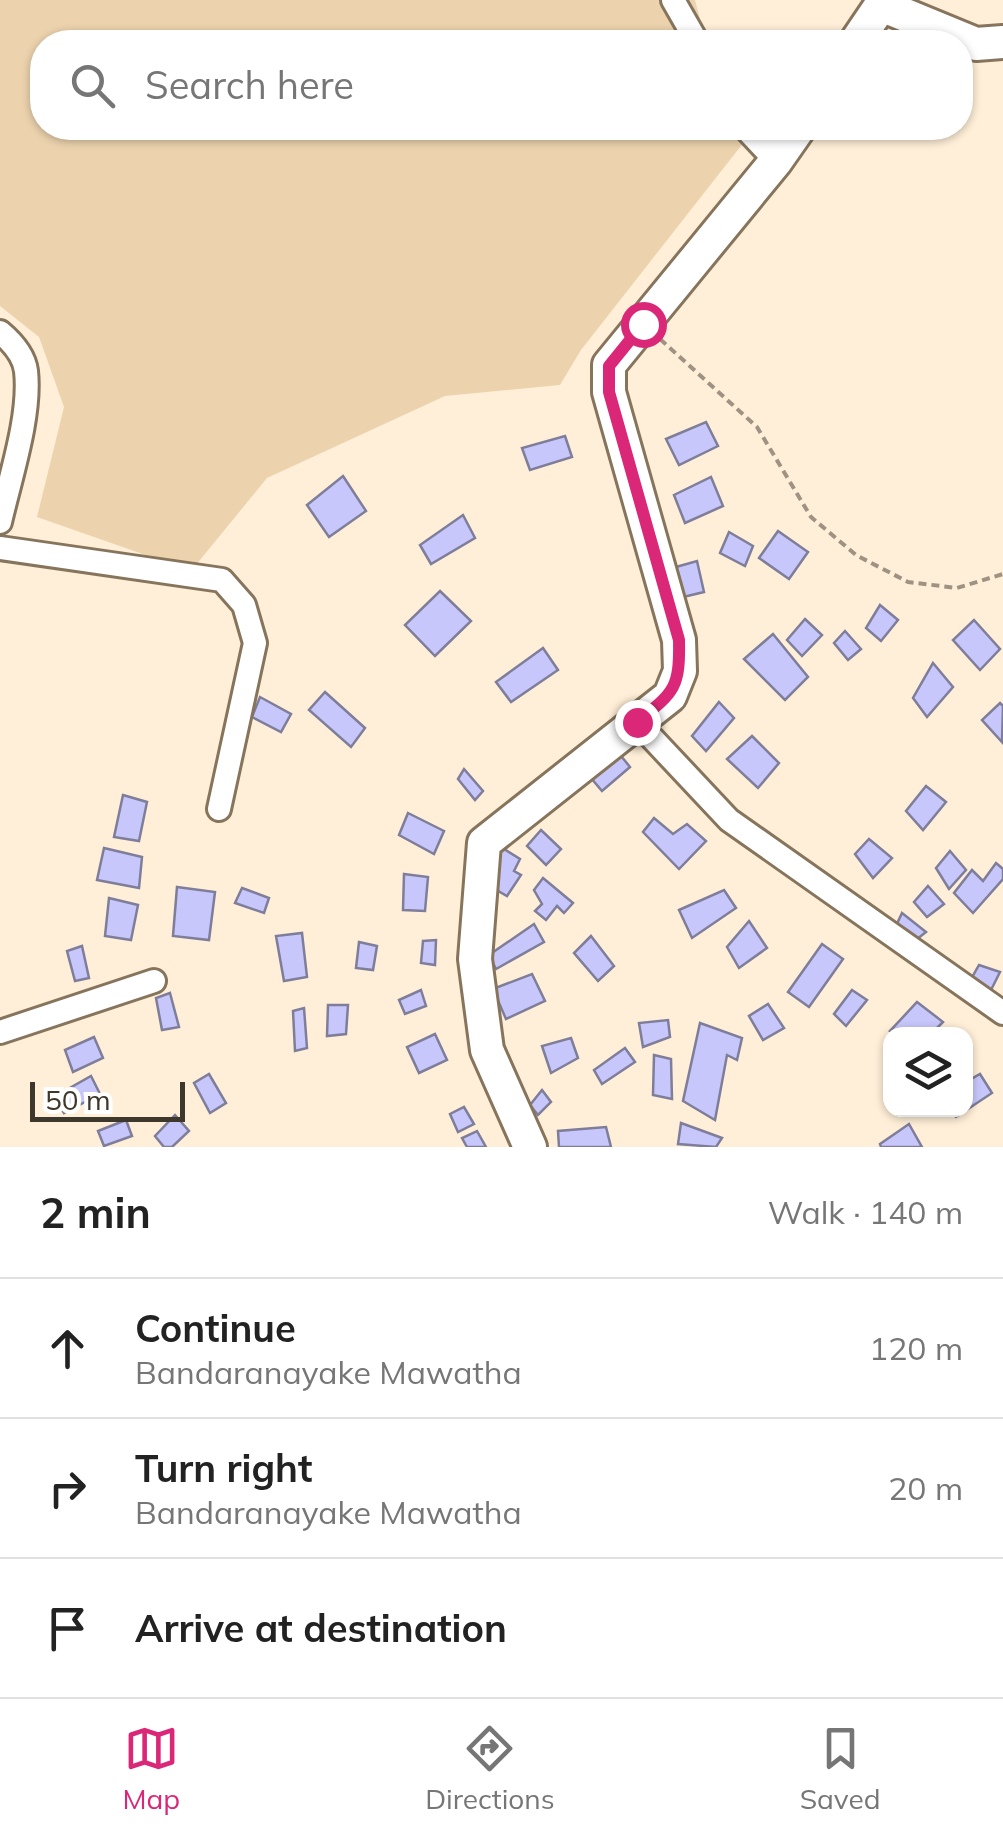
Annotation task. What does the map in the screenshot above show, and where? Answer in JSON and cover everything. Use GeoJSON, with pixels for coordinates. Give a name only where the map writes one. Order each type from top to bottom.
{"type":"FeatureCollection","features":[{"type":"Feature","properties":{"kind":"street"},"geometry":{"type":"LineString","coordinates":[[673,0],[690,30]]}},
{"type":"Feature","properties":{"kind":"street"},"geometry":{"type":"LineString","coordinates":[[863,30],[880,2],[944,30]]}},
{"type":"Feature","properties":{"kind":"street"},"geometry":{"type":"LineString","coordinates":[[973,43],[1003,42]]}},
{"type":"Feature","properties":{"kind":"street"},"geometry":{"type":"LineString","coordinates":[[756,140],[776,161]]}},
{"type":"Feature","properties":{"kind":"street"},"geometry":{"type":"LineString","coordinates":[[530,1147],[487,1050],[475,959],[484,843],[670,696],[680,670],[679,640],[609,392],[609,366],[791,140]]}},
{"type":"Feature","properties":{"kind":"street"},"geometry":{"type":"LineString","coordinates":[[0,332],[12,342],[26,368],[24,413],[0,522]]}},
{"type":"Feature","properties":{"kind":"street"},"geometry":{"type":"LineString","coordinates":[[0,548],[222,580],[244,605],[255,643],[219,809]]}},
{"type":"Feature","properties":{"kind":"street"},"geometry":{"type":"LineString","coordinates":[[637,722],[729,820],[1003,1013]]}},
{"type":"Feature","properties":{"kind":"street"},"geometry":{"type":"LineString","coordinates":[[0,1032],[154,981]]}},
{"type":"Feature","properties":{"kind":"path"},"geometry":{"type":"LineString","coordinates":[[643,324],[757,427],[811,516],[856,555],[908,582],[957,588],[1003,574]]}},
{"type":"Feature","properties":{"kind":"shaded area"},"geometry":{"type":"Polygon","coordinates":[[[0,0],[695,0],[703,30],[30,30],[30,140],[744,142],[581,350],[560,385],[445,396],[267,478],[191,571],[37,517],[64,407],[39,337],[0,306],[0,0]]]}},
{"type":"Feature","properties":{"kind":"building"},"geometry":{"type":"Polygon","coordinates":[[[706,422],[718,446],[679,465],[666,439],[706,422]]]}},
{"type":"Feature","properties":{"kind":"building"},"geometry":{"type":"Polygon","coordinates":[[[565,436],[572,457],[530,470],[522,448],[565,436]]]}},
{"type":"Feature","properties":{"kind":"building"},"geometry":{"type":"Polygon","coordinates":[[[343,476],[366,511],[329,537],[307,505],[343,476]]]}},
{"type":"Feature","properties":{"kind":"building"},"geometry":{"type":"Polygon","coordinates":[[[711,477],[723,506],[685,523],[674,495],[711,477]]]}},
{"type":"Feature","properties":{"kind":"building"},"geometry":{"type":"Polygon","coordinates":[[[463,515],[475,538],[431,564],[420,545],[463,515]]]}},
{"type":"Feature","properties":{"kind":"building"},"geometry":{"type":"Polygon","coordinates":[[[778,531],[808,552],[789,579],[759,558],[778,531]]]}},
{"type":"Feature","properties":{"kind":"building"},"geometry":{"type":"Polygon","coordinates":[[[729,532],[753,546],[745,566],[720,553],[729,532]]]}},
{"type":"Feature","properties":{"kind":"building"},"geometry":{"type":"Polygon","coordinates":[[[697,561],[704,592],[675,599],[669,569],[697,561]]]}},
{"type":"Feature","properties":{"kind":"building"},"geometry":{"type":"Polygon","coordinates":[[[440,591],[471,621],[435,656],[405,625],[440,591]]]}},
{"type":"Feature","properties":{"kind":"building"},"geometry":{"type":"Polygon","coordinates":[[[880,605],[898,620],[881,641],[866,628],[880,605]]]}},
{"type":"Feature","properties":{"kind":"building"},"geometry":{"type":"Polygon","coordinates":[[[805,619],[822,635],[802,656],[787,640],[805,619]]]}},
{"type":"Feature","properties":{"kind":"building"},"geometry":{"type":"Polygon","coordinates":[[[974,620],[1000,649],[980,670],[953,640],[974,620]]]}},
{"type":"Feature","properties":{"kind":"building"},"geometry":{"type":"Polygon","coordinates":[[[845,631],[861,649],[848,660],[834,643],[845,631]]]}},
{"type":"Feature","properties":{"kind":"building"},"geometry":{"type":"Polygon","coordinates":[[[773,634],[808,677],[785,700],[744,659],[773,634]]]}},
{"type":"Feature","properties":{"kind":"building"},"geometry":{"type":"Polygon","coordinates":[[[543,648],[558,670],[511,702],[496,682],[543,648]]]}},
{"type":"Feature","properties":{"kind":"building"},"geometry":{"type":"Polygon","coordinates":[[[933,663],[953,687],[927,717],[913,698],[933,663]]]}},
{"type":"Feature","properties":{"kind":"building"},"geometry":{"type":"Polygon","coordinates":[[[325,692],[365,728],[351,747],[309,710],[325,692]]]}},
{"type":"Feature","properties":{"kind":"building"},"geometry":{"type":"Polygon","coordinates":[[[260,697],[291,714],[281,732],[252,717],[260,697]]]}},
{"type":"Feature","properties":{"kind":"building"},"geometry":{"type":"Polygon","coordinates":[[[719,702],[734,718],[706,751],[692,736],[719,702]]]}},
{"type":"Feature","properties":{"kind":"building"},"geometry":{"type":"Polygon","coordinates":[[[1000,703],[1003,706],[1002,742],[982,720],[1000,703]]]}},
{"type":"Feature","properties":{"kind":"building"},"geometry":{"type":"Polygon","coordinates":[[[752,736],[779,763],[758,788],[727,759],[752,736]]]}},
{"type":"Feature","properties":{"kind":"building"},"geometry":{"type":"Polygon","coordinates":[[[617,751],[630,767],[602,791],[591,778],[617,751]]]}},
{"type":"Feature","properties":{"kind":"building"},"geometry":{"type":"Polygon","coordinates":[[[464,769],[483,791],[475,800],[458,779],[464,769]]]}},
{"type":"Feature","properties":{"kind":"building"},"geometry":{"type":"Polygon","coordinates":[[[926,786],[946,802],[923,830],[906,811],[926,786]]]}},
{"type":"Feature","properties":{"kind":"building"},"geometry":{"type":"Polygon","coordinates":[[[123,795],[147,802],[139,841],[114,837],[123,795]]]}},
{"type":"Feature","properties":{"kind":"building"},"geometry":{"type":"Polygon","coordinates":[[[408,813],[444,831],[434,854],[399,835],[408,813]]]}},
{"type":"Feature","properties":{"kind":"building"},"geometry":{"type":"Polygon","coordinates":[[[654,818],[673,834],[687,824],[706,841],[679,869],[643,832],[654,818]]]}},
{"type":"Feature","properties":{"kind":"building"},"geometry":{"type":"Polygon","coordinates":[[[541,830],[561,849],[546,865],[527,846],[541,830]]]}},
{"type":"Feature","properties":{"kind":"building"},"geometry":{"type":"Polygon","coordinates":[[[869,839],[892,858],[873,878],[855,854],[869,839]]]}},
{"type":"Feature","properties":{"kind":"building"},"geometry":{"type":"Polygon","coordinates":[[[501,847],[520,859],[514,871],[521,875],[507,896],[486,884],[501,847]]]}},
{"type":"Feature","properties":{"kind":"building"},"geometry":{"type":"Polygon","coordinates":[[[104,848],[142,857],[139,888],[97,880],[104,848]]]}},
{"type":"Feature","properties":{"kind":"building"},"geometry":{"type":"Polygon","coordinates":[[[950,851],[966,870],[949,889],[936,868],[950,851]]]}},
{"type":"Feature","properties":{"kind":"building"},"geometry":{"type":"Polygon","coordinates":[[[996,863],[1003,869],[1003,879],[973,913],[954,893],[972,870],[983,881],[996,863]]]}},
{"type":"Feature","properties":{"kind":"building"},"geometry":{"type":"Polygon","coordinates":[[[404,874],[428,877],[425,911],[403,910],[404,874]]]}},
{"type":"Feature","properties":{"kind":"building"},"geometry":{"type":"Polygon","coordinates":[[[543,878],[573,903],[564,913],[557,906],[546,920],[535,911],[542,904],[534,890],[543,878]]]}},
{"type":"Feature","properties":{"kind":"building"},"geometry":{"type":"Polygon","coordinates":[[[928,886],[944,904],[927,917],[914,902],[928,886]]]}},
{"type":"Feature","properties":{"kind":"building"},"geometry":{"type":"Polygon","coordinates":[[[177,887],[215,892],[209,940],[173,936],[177,887]]]}},
{"type":"Feature","properties":{"kind":"building"},"geometry":{"type":"Polygon","coordinates":[[[242,888],[269,898],[264,913],[235,903],[242,888]]]}},
{"type":"Feature","properties":{"kind":"building"},"geometry":{"type":"Polygon","coordinates":[[[724,890],[736,908],[692,938],[679,910],[724,890]]]}},
{"type":"Feature","properties":{"kind":"building"},"geometry":{"type":"Polygon","coordinates":[[[109,898],[138,905],[131,940],[105,936],[109,898]]]}},
{"type":"Feature","properties":{"kind":"building"},"geometry":{"type":"Polygon","coordinates":[[[902,913],[926,932],[912,943],[895,928],[902,913]]]}},
{"type":"Feature","properties":{"kind":"building"},"geometry":{"type":"Polygon","coordinates":[[[749,921],[767,948],[739,968],[727,947],[749,921]]]}},
{"type":"Feature","properties":{"kind":"building"},"geometry":{"type":"Polygon","coordinates":[[[534,924],[544,942],[496,969],[489,955],[534,924]]]}},
{"type":"Feature","properties":{"kind":"building"},"geometry":{"type":"Polygon","coordinates":[[[302,933],[307,977],[284,981],[276,936],[302,933]]]}},
{"type":"Feature","properties":{"kind":"building"},"geometry":{"type":"Polygon","coordinates":[[[591,936],[614,966],[598,981],[574,953],[591,936]]]}},
{"type":"Feature","properties":{"kind":"building"},"geometry":{"type":"Polygon","coordinates":[[[436,940],[435,965],[421,963],[423,941],[436,940]]]}},
{"type":"Feature","properties":{"kind":"building"},"geometry":{"type":"Polygon","coordinates":[[[359,942],[377,946],[373,970],[356,968],[359,942]]]}},
{"type":"Feature","properties":{"kind":"building"},"geometry":{"type":"Polygon","coordinates":[[[822,944],[843,959],[809,1007],[788,992],[822,944]]]}},
{"type":"Feature","properties":{"kind":"building"},"geometry":{"type":"Polygon","coordinates":[[[82,946],[89,978],[75,981],[67,951],[82,946]]]}},
{"type":"Feature","properties":{"kind":"building"},"geometry":{"type":"Polygon","coordinates":[[[979,965],[1000,972],[990,992],[970,981],[979,965]]]}},
{"type":"Feature","properties":{"kind":"building"},"geometry":{"type":"Polygon","coordinates":[[[532,974],[545,1001],[506,1019],[493,989],[532,974]]]}},
{"type":"Feature","properties":{"kind":"building"},"geometry":{"type":"Polygon","coordinates":[[[421,990],[426,1006],[405,1014],[399,1000],[421,990]]]}},
{"type":"Feature","properties":{"kind":"building"},"geometry":{"type":"Polygon","coordinates":[[[852,990],[867,1000],[846,1026],[834,1014],[852,990]]]}},
{"type":"Feature","properties":{"kind":"building"},"geometry":{"type":"Polygon","coordinates":[[[170,993],[179,1027],[162,1030],[156,998],[170,993]]]}},
{"type":"Feature","properties":{"kind":"building"},"geometry":{"type":"Polygon","coordinates":[[[917,1002],[943,1022],[938,1027],[894,1027],[917,1002]]]}},
{"type":"Feature","properties":{"kind":"building"},"geometry":{"type":"Polygon","coordinates":[[[768,1004],[784,1028],[763,1040],[749,1016],[768,1004]]]}},
{"type":"Feature","properties":{"kind":"building"},"geometry":{"type":"Polygon","coordinates":[[[328,1005],[348,1005],[346,1034],[327,1036],[328,1005]]]}},
{"type":"Feature","properties":{"kind":"building"},"geometry":{"type":"Polygon","coordinates":[[[304,1008],[307,1048],[295,1051],[293,1011],[304,1008]]]}},
{"type":"Feature","properties":{"kind":"building"},"geometry":{"type":"Polygon","coordinates":[[[668,1020],[670,1037],[643,1047],[639,1023],[668,1020]]]}},
{"type":"Feature","properties":{"kind":"building"},"geometry":{"type":"Polygon","coordinates":[[[700,1023],[742,1038],[737,1060],[727,1055],[715,1120],[683,1101],[700,1023]]]}},
{"type":"Feature","properties":{"kind":"building"},"geometry":{"type":"Polygon","coordinates":[[[435,1034],[447,1060],[419,1073],[407,1047],[435,1034]]]}},
{"type":"Feature","properties":{"kind":"building"},"geometry":{"type":"Polygon","coordinates":[[[94,1037],[103,1058],[73,1072],[65,1050],[94,1037]]]}},
{"type":"Feature","properties":{"kind":"building"},"geometry":{"type":"Polygon","coordinates":[[[571,1038],[578,1058],[551,1073],[542,1046],[571,1038]]]}},
{"type":"Feature","properties":{"kind":"building"},"geometry":{"type":"Polygon","coordinates":[[[625,1048],[635,1062],[602,1084],[594,1070],[625,1048]]]}},
{"type":"Feature","properties":{"kind":"building"},"geometry":{"type":"Polygon","coordinates":[[[654,1055],[671,1059],[672,1099],[653,1095],[654,1055]]]}},
{"type":"Feature","properties":{"kind":"building"},"geometry":{"type":"Polygon","coordinates":[[[209,1074],[226,1103],[210,1113],[194,1083],[209,1074]]]}},
{"type":"Feature","properties":{"kind":"building"},"geometry":{"type":"Polygon","coordinates":[[[980,1074],[992,1093],[973,1106],[973,1078],[980,1074]]]}},
{"type":"Feature","properties":{"kind":"building"},"geometry":{"type":"Polygon","coordinates":[[[91,1076],[100,1094],[64,1113],[54,1097],[91,1076]]]}},
{"type":"Feature","properties":{"kind":"building"},"geometry":{"type":"Polygon","coordinates":[[[542,1090],[551,1102],[538,1115],[530,1105],[542,1090]]]}},
{"type":"Feature","properties":{"kind":"building"},"geometry":{"type":"Polygon","coordinates":[[[464,1107],[474,1124],[458,1132],[450,1114],[464,1107]]]}},
{"type":"Feature","properties":{"kind":"building"},"geometry":{"type":"Polygon","coordinates":[[[175,1115],[189,1131],[172,1147],[164,1147],[155,1136],[175,1115]]]}},
{"type":"Feature","properties":{"kind":"building"},"geometry":{"type":"Polygon","coordinates":[[[126,1120],[132,1136],[104,1146],[98,1131],[126,1120]]]}},
{"type":"Feature","properties":{"kind":"building"},"geometry":{"type":"Polygon","coordinates":[[[681,1123],[722,1138],[716,1147],[678,1144],[681,1123]]]}},
{"type":"Feature","properties":{"kind":"building"},"geometry":{"type":"Polygon","coordinates":[[[909,1124],[922,1147],[881,1147],[880,1144],[909,1124]]]}},
{"type":"Feature","properties":{"kind":"building"},"geometry":{"type":"Polygon","coordinates":[[[606,1127],[611,1147],[559,1147],[558,1131],[606,1127]]]}},
{"type":"Feature","properties":{"kind":"building"},"geometry":{"type":"Polygon","coordinates":[[[477,1131],[486,1147],[467,1147],[462,1138],[477,1131]]]}},
{"type":"Feature","properties":{"kind":"route"},"geometry":{"type":"LineString","coordinates":[[637,722],[670,696],[680,670],[679,640],[609,392],[609,366],[643,324]]}}]}
